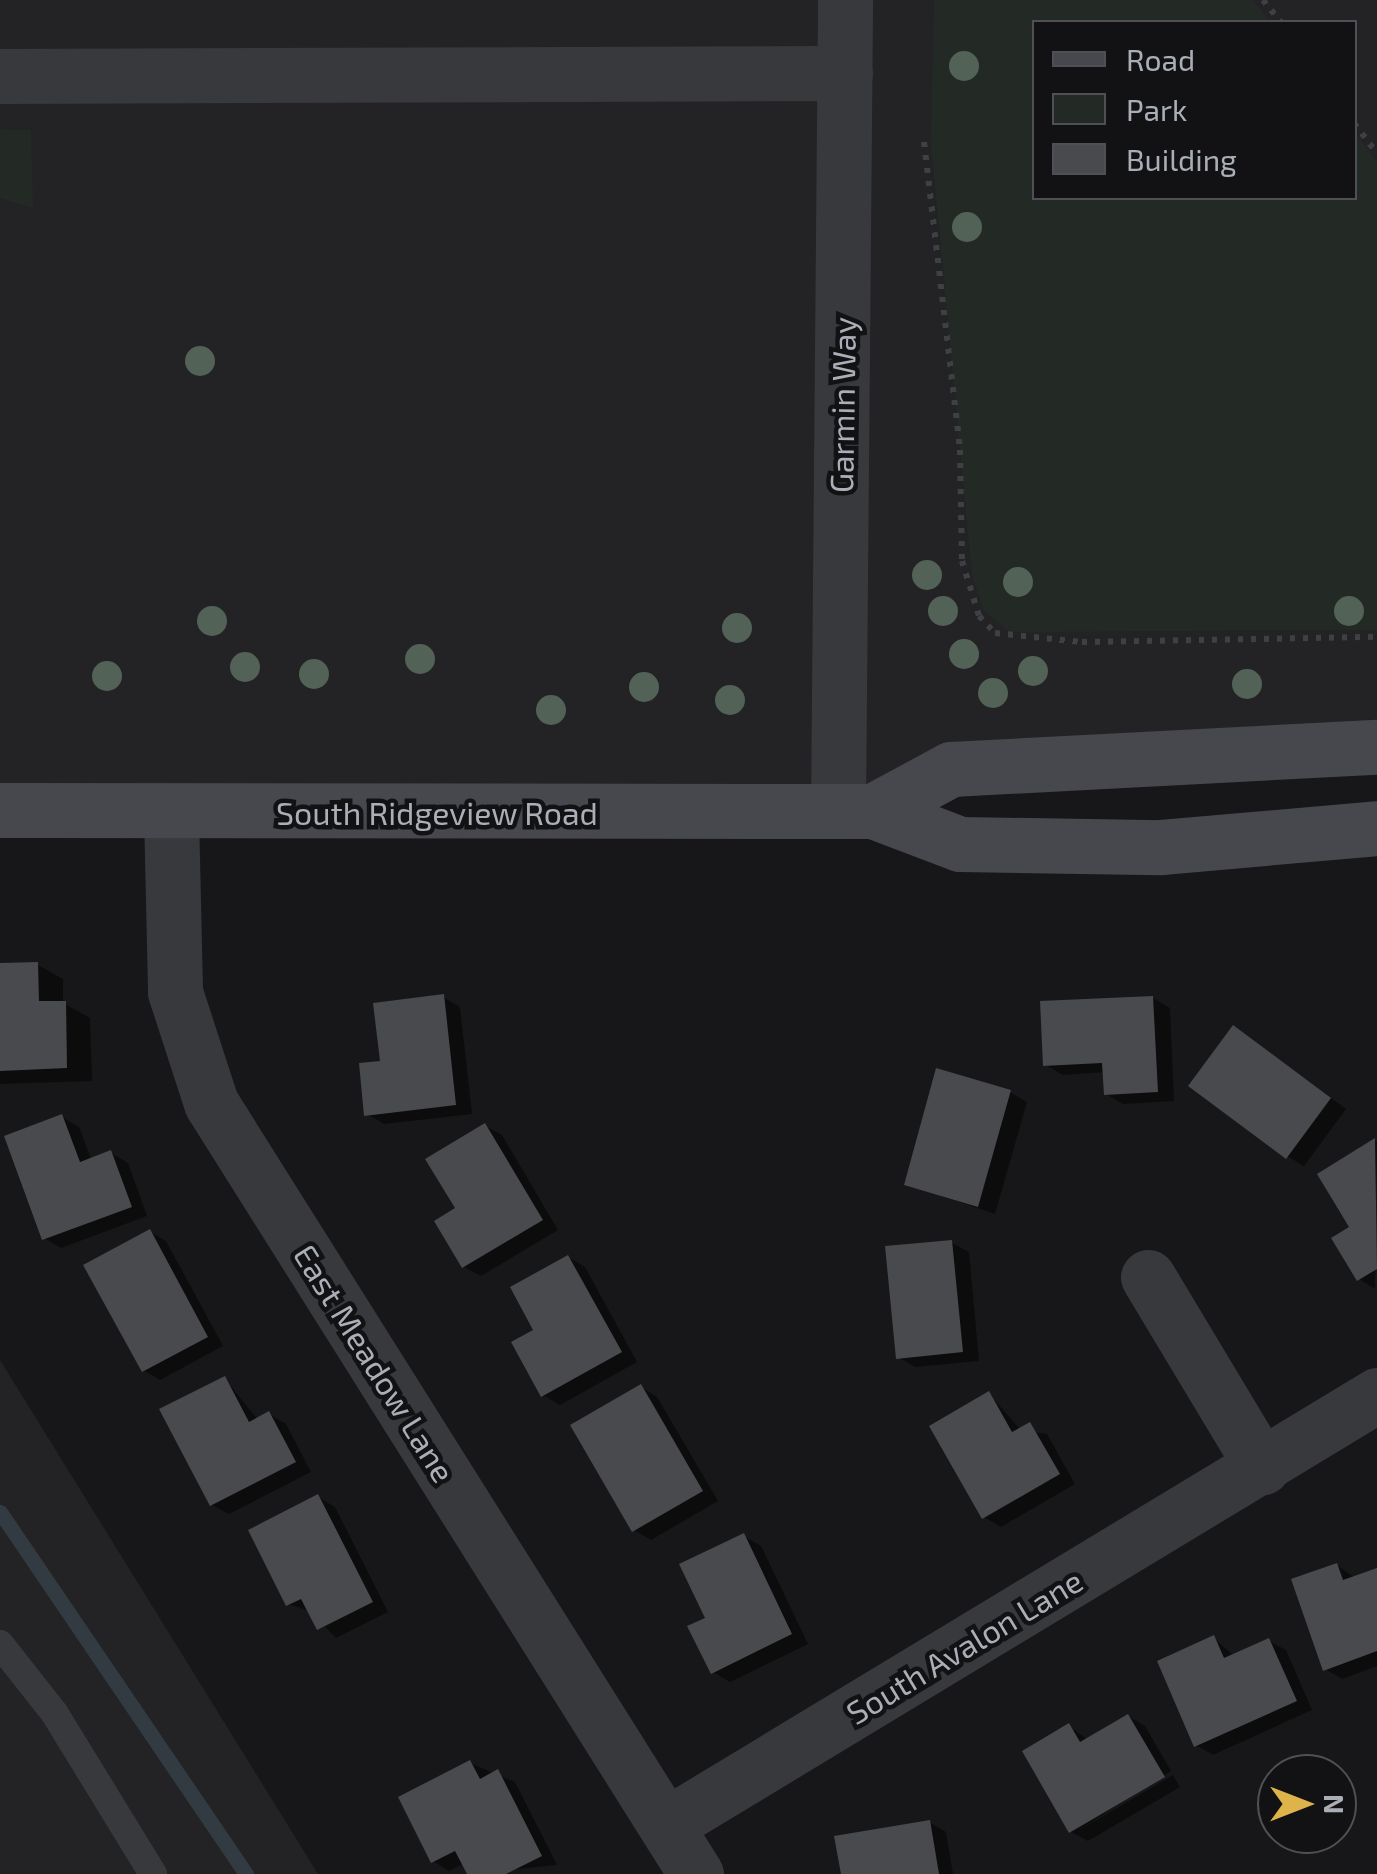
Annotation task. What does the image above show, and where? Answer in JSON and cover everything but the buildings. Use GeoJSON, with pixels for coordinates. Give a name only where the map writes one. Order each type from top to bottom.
{"type":"FeatureCollection","features":[{"type":"Feature","properties":{"kind":"main road","name":"South Ridgeview Road"},"geometry":{"type":"LineString","coordinates":[[855,810],[952,769],[1377,747]]}},
{"type":"Feature","properties":{"kind":"main road","name":"South Ridgeview Road"},"geometry":{"type":"LineString","coordinates":[[0,810],[855,810],[960,844],[1161,847],[1377,828]]}},
{"type":"Feature","properties":{"kind":"street","name":"Garmin Way"},"geometry":{"type":"LineString","coordinates":[[846,0],[855,810]]}},
{"type":"Feature","properties":{"kind":"street"},"geometry":{"type":"LineString","coordinates":[[0,76],[845,73]]}},
{"type":"Feature","properties":{"kind":"street","name":"East Meadow Lane"},"geometry":{"type":"LineString","coordinates":[[172,813],[176,992],[211,1103],[696,1874]]}},
{"type":"Feature","properties":{"kind":"street"},"geometry":{"type":"LineString","coordinates":[[1148,1277],[1262,1467]]}},
{"type":"Feature","properties":{"kind":"street","name":"South Avalon Lane"},"geometry":{"type":"LineString","coordinates":[[666,1825],[1377,1395]]}},
{"type":"Feature","properties":{"kind":"lane"},"geometry":{"type":"LineString","coordinates":[[0,1644],[55,1714],[153,1874]]}},
{"type":"Feature","properties":{"kind":"path"},"geometry":{"type":"LineString","coordinates":[[1263,0],[1279,20]]}},
{"type":"Feature","properties":{"kind":"path"},"geometry":{"type":"LineString","coordinates":[[1357,126],[1377,154]]}},
{"type":"Feature","properties":{"kind":"path"},"geometry":{"type":"LineString","coordinates":[[924,142],[960,450],[962,561],[979,616],[995,633],[1082,642],[1377,637]]}},
{"type":"Feature","properties":{"kind":"shaded area"},"geometry":{"type":"Polygon","coordinates":[[[0,0],[1377,0],[1377,747],[952,769],[873,811],[0,810],[0,0]]]}},
{"type":"Feature","properties":{"kind":"shaded area"},"geometry":{"type":"Polygon","coordinates":[[[0,1360],[318,1874],[0,1874],[0,1360]]]}},
{"type":"Feature","properties":{"kind":"green space"},"geometry":{"type":"Polygon","coordinates":[[[934,0],[1253,0],[1268,20],[1032,20],[1032,200],[1357,200],[1357,135],[1377,162],[1377,630],[1010,632],[984,611],[972,575],[931,143],[934,0]]]}},
{"type":"Feature","properties":{"kind":"green space"},"geometry":{"type":"Polygon","coordinates":[[[0,129],[31,130],[33,208],[0,198],[0,129]]]}},
{"type":"Feature","properties":{"kind":"waterway"},"geometry":{"type":"LineString","coordinates":[[0,1512],[246,1874]]}}]}
